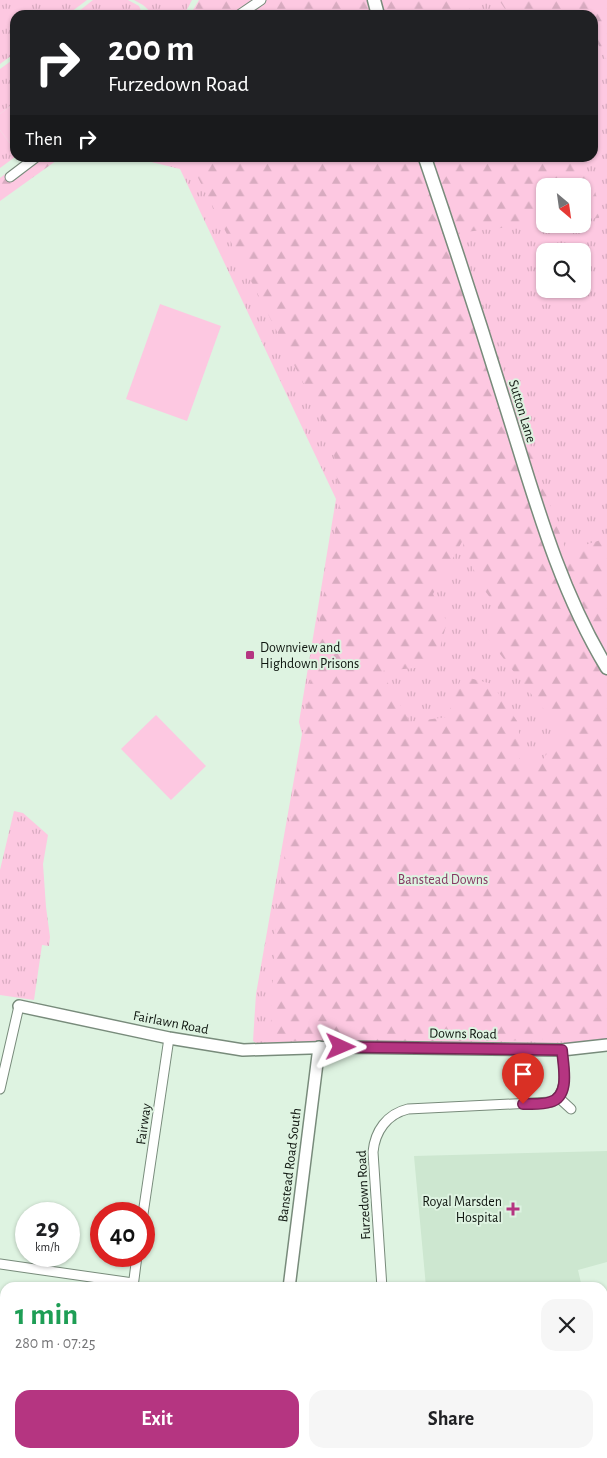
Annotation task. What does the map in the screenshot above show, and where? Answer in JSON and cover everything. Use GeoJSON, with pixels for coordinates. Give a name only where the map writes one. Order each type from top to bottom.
{"type":"FeatureCollection","features":[{"type":"Feature","properties":{"kind":"main road","name":"Sutton Lane"},"geometry":{"type":"LineString","coordinates":[[426,162],[535,503],[569,596],[607,668]]}},
{"type":"Feature","properties":{"kind":"street"},"geometry":{"type":"LineString","coordinates":[[246,10],[261,0]]}},
{"type":"Feature","properties":{"kind":"street"},"geometry":{"type":"LineString","coordinates":[[10,177],[30,162]]}},
{"type":"Feature","properties":{"kind":"street"},"geometry":{"type":"LineString","coordinates":[[0,1089],[19,1006]]}},
{"type":"Feature","properties":{"kind":"street","name":"Fairlawn Road"},"geometry":{"type":"LineString","coordinates":[[19,1006],[169,1038],[243,1050],[319,1047]]}},
{"type":"Feature","properties":{"kind":"street","name":"Fairway"},"geometry":{"type":"LineString","coordinates":[[145,1202],[169,1038]]}},
{"type":"Feature","properties":{"kind":"street","name":"Downs Road"},"geometry":{"type":"LineString","coordinates":[[319,1047],[562,1050],[607,1045]]}},
{"type":"Feature","properties":{"kind":"street","name":"Banstead Road South"},"geometry":{"type":"LineString","coordinates":[[290,1282],[319,1047]]}},
{"type":"Feature","properties":{"kind":"street"},"geometry":{"type":"LineString","coordinates":[[562,1050],[563,1088],[558,1098],[571,1109]]}},
{"type":"Feature","properties":{"kind":"street","name":"Furzedown Road"},"geometry":{"type":"LineString","coordinates":[[382,1282],[373,1152],[376,1137],[386,1121],[397,1113],[408,1109],[541,1104],[552,1102],[558,1098]]}},
{"type":"Feature","properties":{"kind":"street"},"geometry":{"type":"LineString","coordinates":[[0,1264],[109,1282]]}},
{"type":"Feature","properties":{"kind":"street"},"geometry":{"type":"LineString","coordinates":[[134,1282],[136,1267]]}},
{"type":"Feature","properties":{"kind":"shaded area","name":"Royal Marsden Hospital"},"geometry":{"type":"Polygon","coordinates":[[[607,1151],[607,1262],[578,1270],[581,1282],[426,1282],[414,1156],[607,1151]]]}},
{"type":"Feature","properties":{"kind":"green space"},"geometry":{"type":"Polygon","coordinates":[[[0,0],[87,0],[74,10],[10,10],[10,57],[0,64],[0,0]]]}},
{"type":"Feature","properties":{"kind":"green space"},"geometry":{"type":"Polygon","coordinates":[[[93,0],[128,0],[139,6],[141,10],[80,10],[93,0]]]}},
{"type":"Feature","properties":{"kind":"green space"},"geometry":{"type":"Polygon","coordinates":[[[134,0],[192,0],[187,10],[148,10],[134,0]]]}},
{"type":"Feature","properties":{"kind":"green space","name":"Banstead Downs"},"geometry":{"type":"Polygon","coordinates":[[[199,0],[607,0],[607,1043],[562,1050],[265,1049],[253,1041],[256,994],[302,734],[299,722],[336,499],[180,169],[151,162],[598,162],[598,10],[193,10],[199,0]]]}},
{"type":"Feature","properties":{"kind":"green space"},"geometry":{"type":"Polygon","coordinates":[[[200,0],[466,0],[470,10],[195,10],[200,0]]]}},
{"type":"Feature","properties":{"kind":"green space"},"geometry":{"type":"Polygon","coordinates":[[[499,0],[607,0],[607,61],[598,44],[598,10],[506,10],[499,0]]]}},
{"type":"Feature","properties":{"kind":"green space"},"geometry":{"type":"Polygon","coordinates":[[[10,62],[10,106],[0,114],[0,69],[10,62]]]}},
{"type":"Feature","properties":{"kind":"green space"},"geometry":{"type":"Polygon","coordinates":[[[10,106],[10,143],[0,130],[0,114],[10,106]]]}},
{"type":"Feature","properties":{"kind":"green space"},"geometry":{"type":"Polygon","coordinates":[[[0,130],[10,143],[10,161],[0,168],[0,130]]]}},
{"type":"Feature","properties":{"kind":"green space"},"geometry":{"type":"Polygon","coordinates":[[[21,162],[54,162],[0,201],[0,178],[21,162]]]}},
{"type":"Feature","properties":{"kind":"green space","name":"Banstead Downs"},"geometry":{"type":"Polygon","coordinates":[[[186,162],[573,162],[581,167],[588,178],[536,178],[536,224],[456,233],[566,551],[607,538],[607,571],[605,570],[607,574],[607,1036],[500,1041],[270,1041],[276,914],[317,636],[340,502],[332,439],[191,164],[186,162]],[[463,540],[433,594],[447,622],[438,655],[415,668],[381,671],[410,722],[447,717],[462,676],[492,684],[517,721],[523,757],[508,764],[541,762],[563,731],[539,704],[486,636],[498,608],[482,587],[463,547],[463,540]]]}},
{"type":"Feature","properties":{"kind":"green space","name":"Banstead Downs"},"geometry":{"type":"Polygon","coordinates":[[[591,183],[601,207],[599,218],[591,218],[591,183]]]}},
{"type":"Feature","properties":{"kind":"green space"},"geometry":{"type":"Polygon","coordinates":[[[160,304],[221,326],[187,421],[126,399],[160,304]]]}},
{"type":"Feature","properties":{"kind":"green space"},"geometry":{"type":"Polygon","coordinates":[[[156,715],[206,766],[171,800],[121,749],[156,715]]]}},
{"type":"Feature","properties":{"kind":"green space"},"geometry":{"type":"Polygon","coordinates":[[[14,811],[23,813],[48,835],[43,864],[50,937],[49,946],[42,945],[34,1000],[0,995],[0,870],[14,811]]]}},
{"type":"Feature","properties":{"kind":"place","name":"Downview and Highdown Prisons"},"geometry":{"type":"Point","coordinates":[250,655]}},
{"type":"Feature","properties":{"kind":"place","name":"Royal Marsden Hospital"},"geometry":{"type":"Point","coordinates":[513,1209]}},
{"type":"Feature","properties":{"kind":"route"},"geometry":{"type":"LineString","coordinates":[[341,1047],[562,1050],[563,1088],[560,1096],[552,1102],[523,1104]]}}]}
